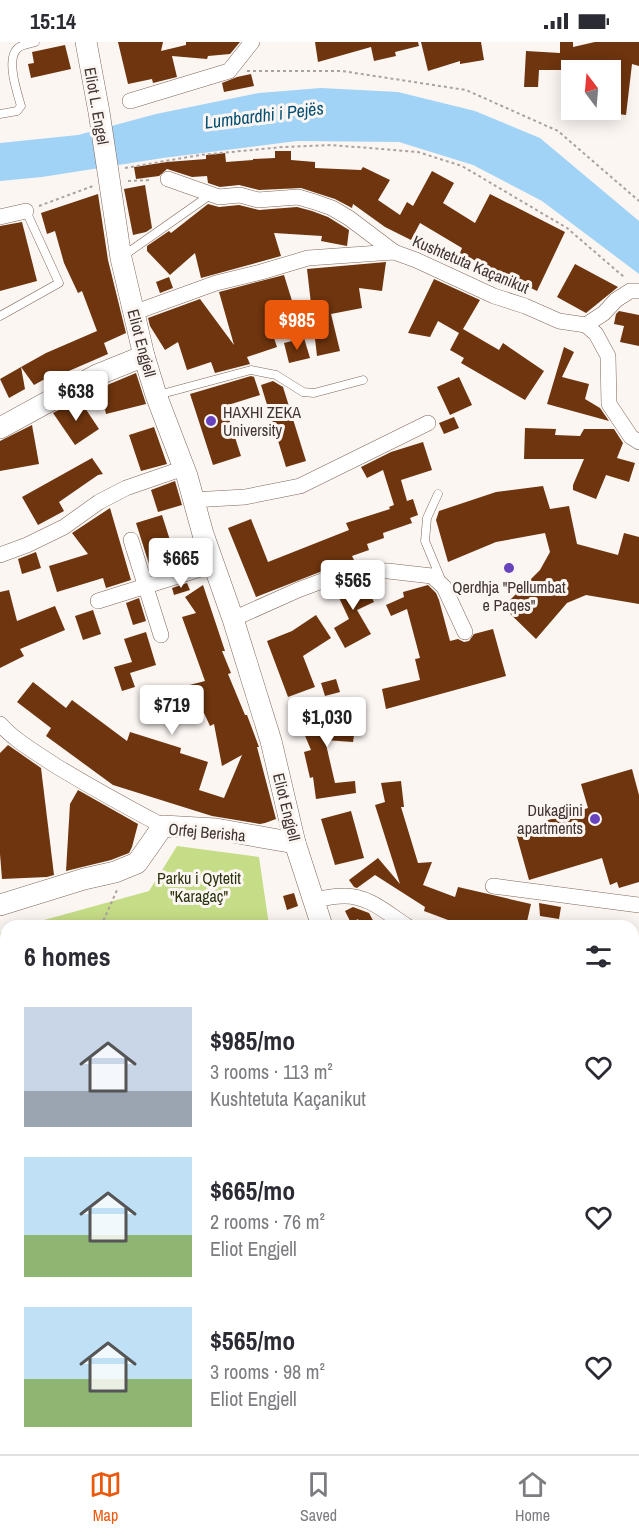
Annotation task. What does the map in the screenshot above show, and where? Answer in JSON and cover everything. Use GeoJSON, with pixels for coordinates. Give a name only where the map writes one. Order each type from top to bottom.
{"type":"FeatureCollection","features":[{"type":"Feature","properties":{"kind":"main road","name":"Eliot L. Engel"},"geometry":{"type":"LineString","coordinates":[[86,42],[108,175]]}},
{"type":"Feature","properties":{"kind":"main road","name":"Eliot Engjell"},"geometry":{"type":"LineString","coordinates":[[108,175],[121,258],[144,356],[156,395],[184,468],[213,566],[233,619],[271,741],[295,843],[320,920]]}},
{"type":"Feature","properties":{"kind":"main road"},"geometry":{"type":"LineString","coordinates":[[0,428],[97,375],[144,356]]}},
{"type":"Feature","properties":{"kind":"main road","name":"Orfej Berisha"},"geometry":{"type":"LineString","coordinates":[[0,905],[84,879],[115,872],[136,863],[163,826],[216,829],[295,843]]}},
{"type":"Feature","properties":{"kind":"street"},"geometry":{"type":"LineString","coordinates":[[130,101],[229,71],[252,42]]}},
{"type":"Feature","properties":{"kind":"street"},"geometry":{"type":"LineString","coordinates":[[168,179],[219,197],[240,195],[258,200],[298,197],[315,202],[332,208],[349,218],[394,252]]}},
{"type":"Feature","properties":{"kind":"street"},"geometry":{"type":"LineString","coordinates":[[0,217],[26,211]]}},
{"type":"Feature","properties":{"kind":"street","name":"Kushtetuta Kaçanikut"},"geometry":{"type":"LineString","coordinates":[[133,313],[216,283],[308,258],[394,252],[494,296],[559,321],[586,325]]}},
{"type":"Feature","properties":{"kind":"street"},"geometry":{"type":"LineString","coordinates":[[639,291],[630,291],[586,325],[596,334],[608,356],[609,404],[631,437],[639,442]]}},
{"type":"Feature","properties":{"kind":"street"},"geometry":{"type":"LineString","coordinates":[[192,500],[245,497],[300,486],[428,423]]}},
{"type":"Feature","properties":{"kind":"street"},"geometry":{"type":"LineString","coordinates":[[0,555],[64,527],[99,502],[126,488],[184,468]]}},
{"type":"Feature","properties":{"kind":"street"},"geometry":{"type":"LineString","coordinates":[[131,540],[161,635]]}},
{"type":"Feature","properties":{"kind":"street"},"geometry":{"type":"LineString","coordinates":[[98,601],[213,566]]}},
{"type":"Feature","properties":{"kind":"street"},"geometry":{"type":"LineString","coordinates":[[233,619],[351,570],[388,571],[432,576],[444,587],[465,632]]}},
{"type":"Feature","properties":{"kind":"street"},"geometry":{"type":"LineString","coordinates":[[2,728],[96,790],[163,826]]}},
{"type":"Feature","properties":{"kind":"street"},"geometry":{"type":"LineString","coordinates":[[494,886],[639,905]]}},
{"type":"Feature","properties":{"kind":"street"},"geometry":{"type":"LineString","coordinates":[[315,900],[344,896],[357,898],[372,902],[398,920]]}},
{"type":"Feature","properties":{"kind":"lane"},"geometry":{"type":"LineString","coordinates":[[0,114],[17,111],[21,106],[12,63],[15,50],[19,46],[35,42]]}},
{"type":"Feature","properties":{"kind":"lane"},"geometry":{"type":"LineString","coordinates":[[121,258],[210,195]]}},
{"type":"Feature","properties":{"kind":"lane"},"geometry":{"type":"LineString","coordinates":[[0,316],[59,283],[26,211]]}},
{"type":"Feature","properties":{"kind":"lane"},"geometry":{"type":"LineString","coordinates":[[156,395],[250,370],[276,375],[303,392],[314,393],[363,380]]}},
{"type":"Feature","properties":{"kind":"lane"},"geometry":{"type":"LineString","coordinates":[[438,494],[427,518],[424,541],[444,587]]}},
{"type":"Feature","properties":{"kind":"path"},"geometry":{"type":"LineString","coordinates":[[229,71],[342,71],[466,90],[558,131],[639,201]]}},
{"type":"Feature","properties":{"kind":"path"},"geometry":{"type":"LineString","coordinates":[[26,211],[125,168],[201,155],[331,145],[418,152],[462,166],[567,228],[639,291]]}},
{"type":"Feature","properties":{"kind":"path"},"geometry":{"type":"LineString","coordinates":[[108,175],[168,179]]}},
{"type":"Feature","properties":{"kind":"path"},"geometry":{"type":"LineString","coordinates":[[104,920],[118,888]]}},
{"type":"Feature","properties":{"kind":"green space","name":"Parku i Qytetit \"Karagaç\""},"geometry":{"type":"Polygon","coordinates":[[[177,846],[259,857],[268,920],[44,920],[149,891],[177,846]]]}},
{"type":"Feature","properties":{"kind":"water","name":"Lumbardhi i Pejës"},"geometry":{"type":"Polygon","coordinates":[[[321,88],[398,92],[475,111],[540,138],[639,221],[639,274],[542,201],[473,165],[399,142],[297,141],[0,181],[0,143],[78,135],[156,114],[259,93],[321,88]]]}},
{"type":"Feature","properties":{"kind":"building"},"geometry":{"type":"Polygon","coordinates":[[[118,42],[163,42],[161,51],[186,45],[186,42],[240,42],[230,54],[208,56],[207,59],[172,56],[177,77],[153,83],[152,79],[128,84],[118,42]]]}},
{"type":"Feature","properties":{"kind":"building"},"geometry":{"type":"Polygon","coordinates":[[[315,42],[418,42],[419,46],[395,52],[396,56],[374,61],[371,47],[318,62],[315,42]]]}},
{"type":"Feature","properties":{"kind":"building"},"geometry":{"type":"Polygon","coordinates":[[[421,42],[481,42],[484,60],[460,64],[460,61],[428,71],[421,42]]]}},
{"type":"Feature","properties":{"kind":"building"},"geometry":{"type":"Polygon","coordinates":[[[560,42],[573,42],[573,47],[595,42],[639,42],[639,66],[632,64],[626,115],[621,114],[621,60],[561,60],[561,70],[539,70],[538,87],[524,87],[526,51],[560,53],[560,42]]]}},
{"type":"Feature","properties":{"kind":"building"},"geometry":{"type":"Polygon","coordinates":[[[65,45],[71,69],[31,78],[28,64],[34,63],[32,52],[65,45]]]}},
{"type":"Feature","properties":{"kind":"building"},"geometry":{"type":"Polygon","coordinates":[[[251,74],[254,86],[224,92],[222,83],[251,74]]]}},
{"type":"Feature","properties":{"kind":"building"},"geometry":{"type":"Polygon","coordinates":[[[275,151],[291,151],[291,160],[315,162],[315,168],[361,170],[363,167],[390,180],[378,200],[400,215],[407,202],[413,206],[432,171],[454,183],[443,203],[475,223],[490,194],[565,232],[537,291],[460,253],[462,248],[420,223],[411,240],[385,227],[353,204],[352,208],[335,199],[301,188],[259,190],[239,185],[220,187],[208,183],[207,176],[192,177],[167,169],[159,176],[136,179],[134,167],[206,159],[206,155],[225,153],[226,162],[275,158],[275,151]]]}},
{"type":"Feature","properties":{"kind":"building"},"geometry":{"type":"Polygon","coordinates":[[[145,185],[152,228],[133,235],[124,189],[145,185]]]}},
{"type":"Feature","properties":{"kind":"building"},"geometry":{"type":"Polygon","coordinates":[[[98,194],[108,260],[126,333],[104,343],[108,354],[55,377],[54,374],[34,385],[21,367],[46,353],[97,331],[82,291],[78,293],[64,263],[55,231],[47,234],[41,213],[98,194]]]}},
{"type":"Feature","properties":{"kind":"building"},"geometry":{"type":"Polygon","coordinates":[[[208,204],[219,207],[239,205],[259,210],[297,207],[312,211],[328,217],[349,230],[347,246],[321,241],[322,236],[274,233],[281,256],[201,278],[195,253],[170,275],[147,251],[147,246],[169,231],[171,233],[208,204]]]}},
{"type":"Feature","properties":{"kind":"building"},"geometry":{"type":"Polygon","coordinates":[[[22,222],[37,281],[0,291],[0,226],[22,222]]]}},
{"type":"Feature","properties":{"kind":"building"},"geometry":{"type":"Polygon","coordinates":[[[386,262],[382,291],[359,288],[362,308],[331,314],[340,351],[317,356],[307,269],[386,262]]]}},
{"type":"Feature","properties":{"kind":"building"},"geometry":{"type":"Polygon","coordinates":[[[575,264],[618,287],[586,313],[557,297],[575,264]]]}},
{"type":"Feature","properties":{"kind":"building"},"geometry":{"type":"Polygon","coordinates":[[[284,275],[293,304],[265,311],[277,347],[247,357],[250,364],[215,373],[211,362],[187,370],[178,342],[165,350],[150,326],[148,318],[200,299],[234,345],[219,292],[284,275]]]}},
{"type":"Feature","properties":{"kind":"building"},"geometry":{"type":"Polygon","coordinates":[[[169,277],[173,288],[160,293],[156,282],[169,277]]]}},
{"type":"Feature","properties":{"kind":"building"},"geometry":{"type":"Polygon","coordinates":[[[434,279],[480,300],[463,329],[499,350],[503,343],[544,371],[525,400],[461,363],[464,358],[450,350],[459,333],[438,321],[430,337],[408,333],[434,279]]]}},
{"type":"Feature","properties":{"kind":"building"},"geometry":{"type":"Polygon","coordinates":[[[619,311],[639,315],[639,346],[620,342],[624,326],[614,324],[619,311]]]}},
{"type":"Feature","properties":{"kind":"building"},"geometry":{"type":"Polygon","coordinates":[[[304,338],[310,358],[289,363],[284,343],[304,338]]]}},
{"type":"Feature","properties":{"kind":"building"},"geometry":{"type":"Polygon","coordinates":[[[564,347],[574,352],[562,377],[589,384],[585,399],[600,408],[609,421],[547,404],[564,347]]]}},
{"type":"Feature","properties":{"kind":"building"},"geometry":{"type":"Polygon","coordinates":[[[21,367],[25,389],[9,398],[0,379],[21,367]]]}},
{"type":"Feature","properties":{"kind":"building"},"geometry":{"type":"Polygon","coordinates":[[[136,373],[146,404],[106,414],[100,388],[136,373]]]}},
{"type":"Feature","properties":{"kind":"building"},"geometry":{"type":"Polygon","coordinates":[[[254,377],[260,395],[225,406],[241,456],[213,465],[190,394],[254,377]]]}},
{"type":"Feature","properties":{"kind":"building"},"geometry":{"type":"Polygon","coordinates":[[[459,377],[472,405],[450,415],[437,387],[459,377]]]}},
{"type":"Feature","properties":{"kind":"building"},"geometry":{"type":"Polygon","coordinates":[[[273,381],[283,387],[306,461],[286,467],[261,385],[273,381]]]}},
{"type":"Feature","properties":{"kind":"building"},"geometry":{"type":"Polygon","coordinates":[[[79,399],[99,429],[75,445],[53,413],[79,399]]]}},
{"type":"Feature","properties":{"kind":"building"},"geometry":{"type":"Polygon","coordinates":[[[454,417],[459,428],[444,434],[439,423],[454,417]]]}},
{"type":"Feature","properties":{"kind":"building"},"geometry":{"type":"Polygon","coordinates":[[[32,425],[39,464],[0,471],[0,441],[32,425]]]}},
{"type":"Feature","properties":{"kind":"building"},"geometry":{"type":"Polygon","coordinates":[[[154,427],[167,464],[141,471],[129,435],[154,427]]]}},
{"type":"Feature","properties":{"kind":"building"},"geometry":{"type":"Polygon","coordinates":[[[525,428],[556,429],[555,435],[580,436],[584,429],[614,429],[623,443],[617,458],[635,463],[629,482],[606,475],[596,499],[573,490],[584,459],[524,459],[525,428]]]}},
{"type":"Feature","properties":{"kind":"building"},"geometry":{"type":"Polygon","coordinates":[[[423,442],[432,470],[401,480],[407,501],[413,499],[418,515],[410,518],[412,523],[383,533],[384,538],[367,544],[369,550],[352,556],[354,560],[256,597],[228,528],[251,519],[268,562],[349,530],[346,523],[390,509],[389,507],[394,505],[383,470],[367,478],[361,467],[391,452],[423,442]]]}},
{"type":"Feature","properties":{"kind":"building"},"geometry":{"type":"Polygon","coordinates":[[[92,458],[103,474],[98,475],[59,502],[64,511],[38,525],[22,497],[92,458]]]}},
{"type":"Feature","properties":{"kind":"building"},"geometry":{"type":"Polygon","coordinates":[[[175,481],[182,505],[158,512],[151,490],[175,481]]]}},
{"type":"Feature","properties":{"kind":"building"},"geometry":{"type":"Polygon","coordinates":[[[543,486],[550,509],[569,506],[577,544],[618,555],[624,533],[639,537],[639,604],[586,595],[567,603],[536,639],[503,607],[540,570],[550,552],[545,533],[496,542],[448,562],[436,520],[439,511],[496,492],[543,486]]]}},
{"type":"Feature","properties":{"kind":"building"},"geometry":{"type":"Polygon","coordinates":[[[110,508],[131,580],[106,588],[103,578],[57,592],[49,566],[88,554],[72,533],[110,508]]]}},
{"type":"Feature","properties":{"kind":"building"},"geometry":{"type":"Polygon","coordinates":[[[162,515],[175,556],[149,564],[136,523],[162,515]]]}},
{"type":"Feature","properties":{"kind":"building"},"geometry":{"type":"Polygon","coordinates":[[[36,552],[41,568],[22,574],[18,559],[36,552]]]}},
{"type":"Feature","properties":{"kind":"building"},"geometry":{"type":"Polygon","coordinates":[[[353,580],[363,580],[374,602],[357,610],[371,634],[345,648],[334,628],[349,619],[334,587],[353,580]]]}},
{"type":"Feature","properties":{"kind":"building"},"geometry":{"type":"Polygon","coordinates":[[[187,583],[190,590],[174,595],[172,588],[187,583]]]}},
{"type":"Feature","properties":{"kind":"building"},"geometry":{"type":"Polygon","coordinates":[[[203,585],[225,651],[222,651],[231,673],[228,674],[259,747],[257,747],[276,819],[265,823],[212,816],[113,785],[46,736],[51,728],[17,702],[33,682],[66,708],[72,700],[127,741],[130,732],[181,748],[180,753],[208,762],[199,790],[224,798],[242,755],[222,766],[214,724],[210,726],[204,713],[163,724],[155,694],[205,681],[182,617],[196,613],[185,597],[203,585]]]}},
{"type":"Feature","properties":{"kind":"building"},"geometry":{"type":"Polygon","coordinates":[[[428,585],[439,600],[450,641],[458,639],[464,642],[469,641],[474,634],[493,629],[506,676],[386,709],[382,689],[420,680],[415,659],[420,658],[407,609],[391,616],[386,605],[404,597],[403,592],[428,585]]]}},
{"type":"Feature","properties":{"kind":"building"},"geometry":{"type":"Polygon","coordinates":[[[9,590],[17,621],[55,606],[65,630],[20,649],[24,656],[0,668],[0,592],[9,590]]]}},
{"type":"Feature","properties":{"kind":"building"},"geometry":{"type":"Polygon","coordinates":[[[139,598],[146,621],[133,625],[126,603],[139,598]]]}},
{"type":"Feature","properties":{"kind":"building"},"geometry":{"type":"Polygon","coordinates":[[[93,610],[101,634],[83,640],[75,616],[93,610]]]}},
{"type":"Feature","properties":{"kind":"building"},"geometry":{"type":"Polygon","coordinates":[[[316,615],[331,638],[303,656],[315,687],[288,697],[267,641],[292,631],[316,615]]]}},
{"type":"Feature","properties":{"kind":"building"},"geometry":{"type":"Polygon","coordinates":[[[146,632],[156,665],[130,673],[135,687],[122,691],[114,667],[132,662],[124,639],[146,632]]]}},
{"type":"Feature","properties":{"kind":"building"},"geometry":{"type":"Polygon","coordinates":[[[336,679],[340,692],[325,696],[321,683],[336,679]]]}},
{"type":"Feature","properties":{"kind":"building"},"geometry":{"type":"Polygon","coordinates":[[[323,707],[357,715],[353,742],[325,740],[335,783],[355,781],[356,793],[316,799],[313,777],[310,778],[304,752],[311,750],[298,719],[323,707]]]}},
{"type":"Feature","properties":{"kind":"building"},"geometry":{"type":"Polygon","coordinates":[[[8,745],[41,768],[54,875],[2,879],[0,753],[8,745]]]}},
{"type":"Feature","properties":{"kind":"building","name":"Dukagjini apartments"},"geometry":{"type":"Polygon","coordinates":[[[632,769],[639,795],[639,882],[619,888],[617,882],[610,885],[602,858],[529,880],[515,830],[588,808],[581,784],[632,769]]]}},
{"type":"Feature","properties":{"kind":"building"},"geometry":{"type":"Polygon","coordinates":[[[401,781],[404,807],[401,807],[418,863],[432,862],[423,885],[455,897],[458,887],[531,904],[527,920],[448,920],[424,911],[425,907],[375,875],[357,888],[354,887],[349,880],[378,858],[400,884],[375,805],[385,802],[381,783],[401,781]]]}},
{"type":"Feature","properties":{"kind":"building"},"geometry":{"type":"Polygon","coordinates":[[[78,790],[138,824],[129,853],[66,871],[70,804],[78,790]]]}},
{"type":"Feature","properties":{"kind":"building"},"geometry":{"type":"Polygon","coordinates":[[[351,811],[364,858],[335,865],[321,819],[351,811]]]}},
{"type":"Feature","properties":{"kind":"building"},"geometry":{"type":"Polygon","coordinates":[[[294,893],[298,906],[287,910],[283,896],[294,893]]]}},
{"type":"Feature","properties":{"kind":"building"},"geometry":{"type":"Polygon","coordinates":[[[539,903],[561,907],[559,919],[540,916],[539,903]]]}},
{"type":"Feature","properties":{"kind":"building"},"geometry":{"type":"Polygon","coordinates":[[[353,907],[369,913],[373,920],[350,920],[345,911],[353,907]]]}},
{"type":"Feature","properties":{"kind":"place","name":"HAXHI ZEKA University"},"geometry":{"type":"Point","coordinates":[211,421]}},
{"type":"Feature","properties":{"kind":"place","name":"Qerdhja \"Pellumbat e Paqes\""},"geometry":{"type":"Point","coordinates":[509,568]}},
{"type":"Feature","properties":{"kind":"place","name":"Dukagjini apartments"},"geometry":{"type":"Point","coordinates":[595,819]}}]}
